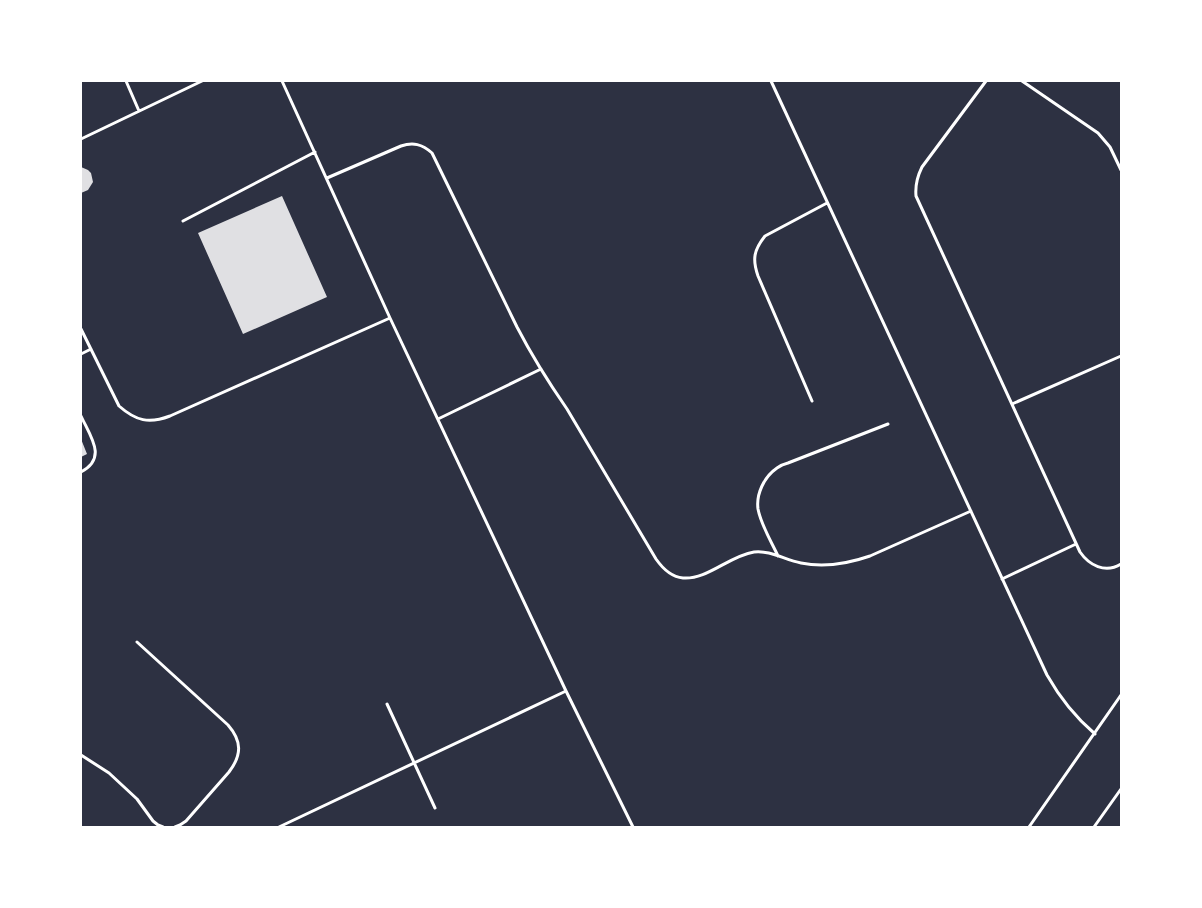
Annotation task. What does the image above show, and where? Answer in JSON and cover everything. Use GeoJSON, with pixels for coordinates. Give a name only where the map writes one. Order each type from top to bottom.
{"type":"FeatureCollection","features":[{"type":"Feature","properties":{"kind":"lane"},"geometry":{"type":"LineString","coordinates":[[126,81],[139,111]]}},
{"type":"Feature","properties":{"kind":"lane"},"geometry":{"type":"LineString","coordinates":[[81,139],[202,81]]}},
{"type":"Feature","properties":{"kind":"lane"},"geometry":{"type":"LineString","coordinates":[[282,81],[390,318],[566,691],[633,827]]}},
{"type":"Feature","properties":{"kind":"lane"},"geometry":{"type":"LineString","coordinates":[[771,81],[1047,675],[1056,692],[1068,707],[1080,721],[1095,734]]}},
{"type":"Feature","properties":{"kind":"lane"},"geometry":{"type":"LineString","coordinates":[[986,81],[922,167],[917,176],[915,186],[916,196],[1076,544],[1085,559],[1092,565],[1101,568],[1110,568],[1121,564]]}},
{"type":"Feature","properties":{"kind":"lane"},"geometry":{"type":"LineString","coordinates":[[1022,81],[1098,133],[1110,147],[1121,170]]}},
{"type":"Feature","properties":{"kind":"lane"},"geometry":{"type":"LineString","coordinates":[[327,178],[409,143],[426,147],[432,152],[517,328],[541,370],[567,408],[662,568],[671,574],[680,578],[691,578],[701,575],[744,554],[756,552],[767,552],[800,563],[814,565],[828,565],[856,560],[870,556],[971,511]]}},
{"type":"Feature","properties":{"kind":"lane"},"geometry":{"type":"LineString","coordinates":[[183,221],[315,152]]}},
{"type":"Feature","properties":{"kind":"lane"},"geometry":{"type":"LineString","coordinates":[[812,401],[758,276],[755,266],[755,255],[758,245],[765,236],[828,203]]}},
{"type":"Feature","properties":{"kind":"lane"},"geometry":{"type":"LineString","coordinates":[[81,329],[120,406],[127,413],[148,421],[159,420],[390,318]]}},
{"type":"Feature","properties":{"kind":"lane"},"geometry":{"type":"LineString","coordinates":[[81,354],[91,349]]}},
{"type":"Feature","properties":{"kind":"lane"},"geometry":{"type":"LineString","coordinates":[[1012,404],[1121,356]]}},
{"type":"Feature","properties":{"kind":"lane"},"geometry":{"type":"LineString","coordinates":[[438,419],[541,370]]}},
{"type":"Feature","properties":{"kind":"lane"},"geometry":{"type":"LineString","coordinates":[[81,416],[96,448],[96,455],[89,468],[81,472]]}},
{"type":"Feature","properties":{"kind":"lane"},"geometry":{"type":"LineString","coordinates":[[778,556],[761,519],[758,508],[758,496],[762,485],[769,475],[777,468],[788,463],[888,424]]}},
{"type":"Feature","properties":{"kind":"lane"},"geometry":{"type":"LineString","coordinates":[[1002,579],[1076,544]]}},
{"type":"Feature","properties":{"kind":"lane"},"geometry":{"type":"LineString","coordinates":[[137,642],[233,730],[239,745],[235,764],[229,772],[186,821],[175,827]]}},
{"type":"Feature","properties":{"kind":"lane"},"geometry":{"type":"LineString","coordinates":[[279,827],[566,691]]}},
{"type":"Feature","properties":{"kind":"lane"},"geometry":{"type":"LineString","coordinates":[[1029,827],[1121,695]]}},
{"type":"Feature","properties":{"kind":"lane"},"geometry":{"type":"LineString","coordinates":[[387,704],[435,808]]}},
{"type":"Feature","properties":{"kind":"lane"},"geometry":{"type":"LineString","coordinates":[[81,755],[109,773],[136,799],[153,821],[163,827]]}},
{"type":"Feature","properties":{"kind":"lane"},"geometry":{"type":"LineString","coordinates":[[1094,827],[1121,789]]}},
{"type":"Feature","properties":{"kind":"building"},"geometry":{"type":"Polygon","coordinates":[[[81,167],[91,173],[93,182],[88,190],[81,193],[81,167]]]}},
{"type":"Feature","properties":{"kind":"building"},"geometry":{"type":"Polygon","coordinates":[[[282,196],[327,297],[243,334],[198,233],[282,196]]]}},
{"type":"Feature","properties":{"kind":"building"},"geometry":{"type":"Polygon","coordinates":[[[81,439],[87,454],[81,457],[81,439]]]}}]}
